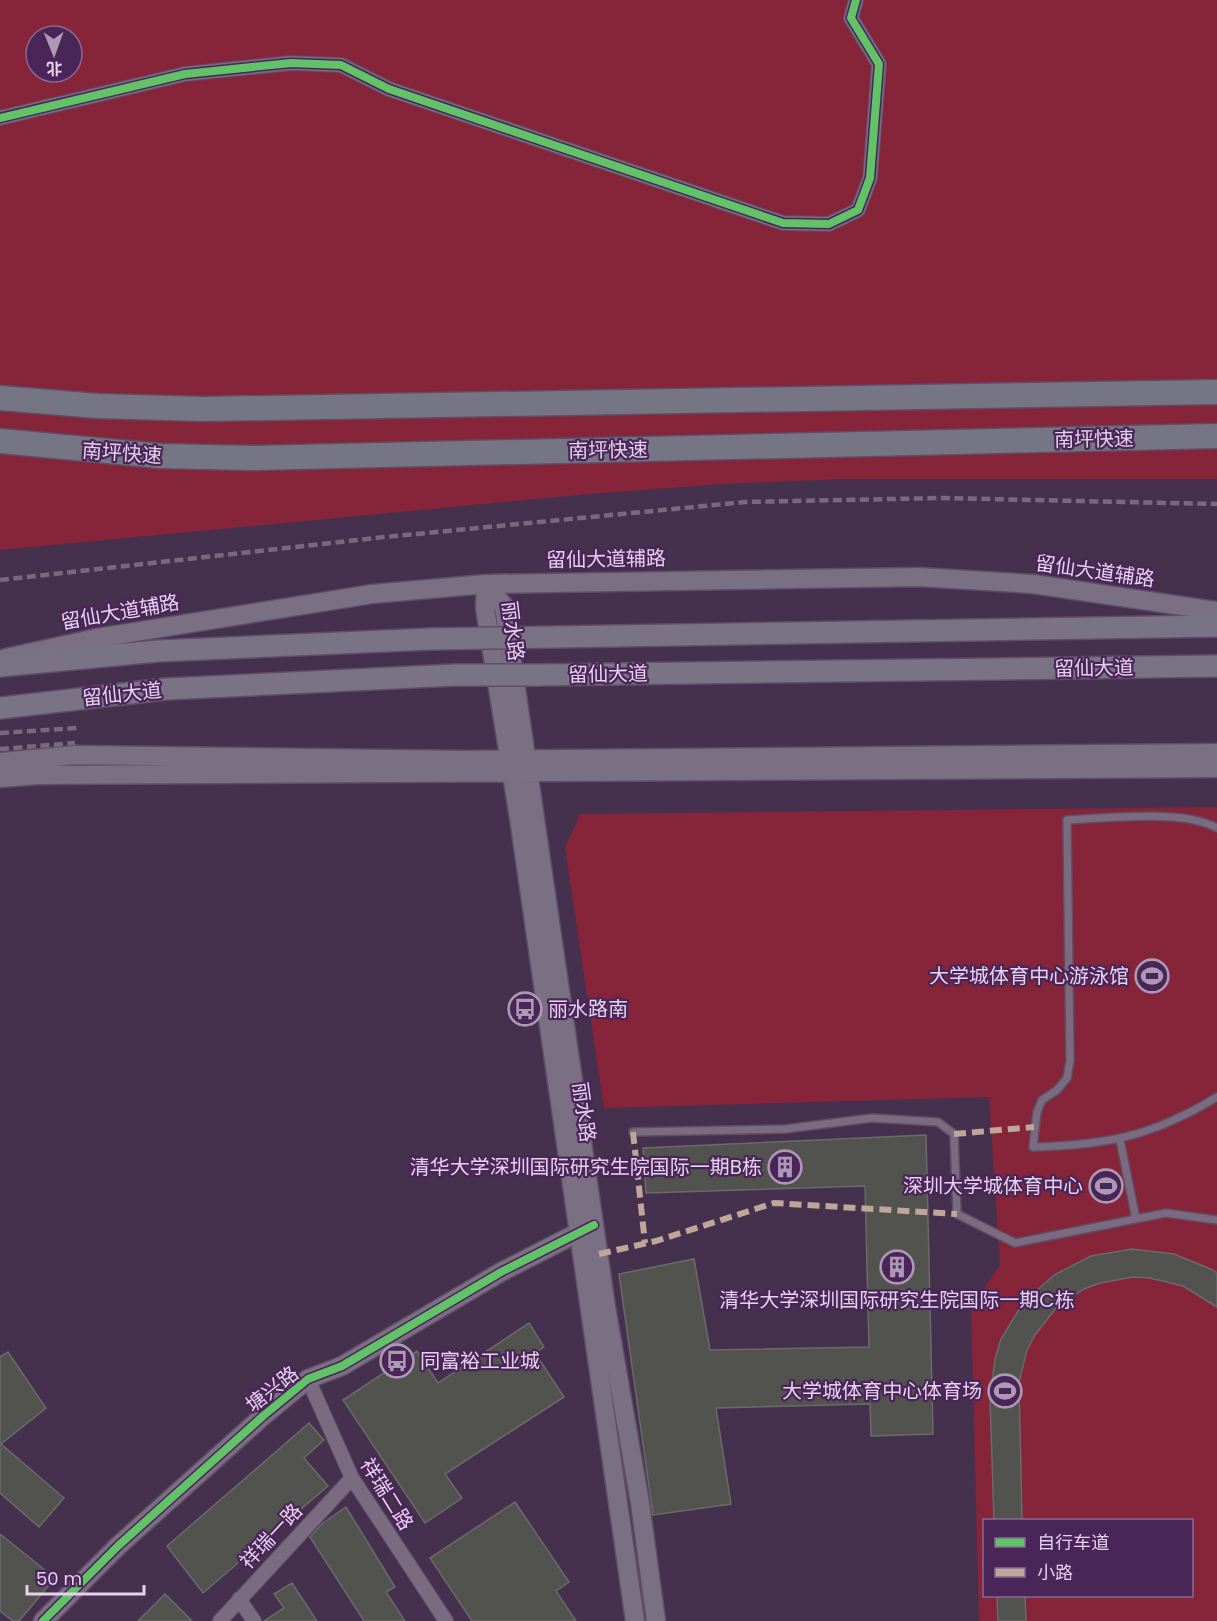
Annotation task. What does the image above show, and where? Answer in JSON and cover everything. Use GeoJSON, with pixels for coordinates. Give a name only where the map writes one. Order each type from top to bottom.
{"type":"FeatureCollection","features":[{"type":"Feature","properties":{"kind":"highway"},"geometry":{"type":"LineString","coordinates":[[0,398],[98,406],[203,409],[1217,392]]}},
{"type":"Feature","properties":{"kind":"highway","name":"南坪快速"},"geometry":{"type":"LineString","coordinates":[[0,441],[161,456],[252,458],[1217,436]]}},
{"type":"Feature","properties":{"kind":"main road","name":"留仙大道辅路"},"geometry":{"type":"LineString","coordinates":[[0,660],[97,638],[372,594],[486,584],[941,578],[1033,584],[1217,611]]}},
{"type":"Feature","properties":{"kind":"main road","name":"丽水路"},"geometry":{"type":"LineString","coordinates":[[486,584],[504,606],[520,766],[587,1228],[635,1621]]}},
{"type":"Feature","properties":{"kind":"main road","name":"留仙大道"},"geometry":{"type":"LineString","coordinates":[[0,666],[158,651],[431,639],[1217,626]]}},
{"type":"Feature","properties":{"kind":"main road","name":"留仙大道"},"geometry":{"type":"LineString","coordinates":[[0,708],[166,689],[455,675],[1217,666]]}},
{"type":"Feature","properties":{"kind":"main road"},"geometry":{"type":"LineString","coordinates":[[0,778],[38,775],[465,773],[520,766],[1217,753]]}},
{"type":"Feature","properties":{"kind":"main road"},"geometry":{"type":"LineString","coordinates":[[0,762],[76,755],[520,766],[1217,768]]}},
{"type":"Feature","properties":{"kind":"main road","name":"丽水路"},"geometry":{"type":"LineString","coordinates":[[587,1228],[640,1503],[656,1621]]}},
{"type":"Feature","properties":{"kind":"main road","name":"塘兴路"},"geometry":{"type":"LineString","coordinates":[[43,1621],[126,1539],[263,1416],[308,1380],[342,1366],[501,1272],[587,1228]]}},
{"type":"Feature","properties":{"kind":"street"},"geometry":{"type":"LineString","coordinates":[[0,118],[185,74],[291,63],[341,65],[389,89],[783,223],[829,224],[858,210],[870,178],[879,64],[850,18],[856,0]]}},
{"type":"Feature","properties":{"kind":"street","name":"祥瑞二路"},"geometry":{"type":"LineString","coordinates":[[308,1380],[352,1478],[446,1621]]}},
{"type":"Feature","properties":{"kind":"street","name":"祥瑞一路"},"geometry":{"type":"LineString","coordinates":[[220,1621],[352,1478]]}},
{"type":"Feature","properties":{"kind":"street"},"geometry":{"type":"LineString","coordinates":[[239,1599],[254,1621]]}},
{"type":"Feature","properties":{"kind":"lane"},"geometry":{"type":"LineString","coordinates":[[1217,828],[1174,818],[1135,816],[1067,820],[1070,1061],[1067,1078],[1057,1090],[1042,1100],[1037,1112],[1034,1147],[1080,1146],[1120,1140],[1185,1117],[1217,1096]]}},
{"type":"Feature","properties":{"kind":"lane"},"geometry":{"type":"LineString","coordinates":[[633,1132],[785,1129],[872,1119],[938,1122],[954,1134],[957,1214],[1015,1243],[1166,1213],[1217,1220]]}},
{"type":"Feature","properties":{"kind":"lane"},"geometry":{"type":"LineString","coordinates":[[1120,1140],[1136,1219]]}},
{"type":"Feature","properties":{"kind":"shaded area"},"geometry":{"type":"Polygon","coordinates":[[[0,0],[1217,0],[1217,479],[842,479],[724,484],[590,494],[0,550],[0,0]]]}},
{"type":"Feature","properties":{"kind":"shaded area","name":"深圳大学城体育中心"},"geometry":{"type":"Polygon","coordinates":[[[1217,807],[1217,1621],[979,1621],[971,1308],[1000,1265],[989,1097],[604,1108],[565,848],[580,814],[1217,807]]]}},
{"type":"Feature","properties":{"kind":"building"},"geometry":{"type":"Polygon","coordinates":[[[926,1135],[933,1434],[871,1436],[870,1404],[716,1408],[731,1504],[653,1515],[619,1274],[694,1259],[710,1350],[869,1347],[865,1186],[646,1193],[643,1148],[926,1135]]]}},
{"type":"Feature","properties":{"kind":"building","name":"大学城体育中心体育场"},"geometry":{"type":"Polygon","coordinates":[[[1132,1249],[1174,1254],[1217,1273],[1217,1307],[1183,1286],[1150,1278],[1133,1277],[1100,1283],[1084,1289],[1056,1308],[1035,1335],[1027,1350],[1019,1382],[1022,1519],[994,1519],[990,1399],[995,1359],[1001,1339],[1023,1303],[1054,1275],[1091,1256],[1132,1249]]]}},
{"type":"Feature","properties":{"kind":"building"},"geometry":{"type":"Polygon","coordinates":[[[529,1323],[544,1347],[535,1353],[564,1397],[445,1474],[462,1498],[425,1523],[343,1400],[417,1351],[438,1383],[529,1323]]]}},
{"type":"Feature","properties":{"kind":"building"},"geometry":{"type":"Polygon","coordinates":[[[8,1352],[46,1408],[1,1444],[64,1498],[39,1527],[0,1493],[0,1357],[8,1352]]]}},
{"type":"Feature","properties":{"kind":"building"},"geometry":{"type":"Polygon","coordinates":[[[309,1423],[324,1440],[304,1458],[328,1486],[203,1593],[167,1546],[309,1423]]]}},
{"type":"Feature","properties":{"kind":"building"},"geometry":{"type":"Polygon","coordinates":[[[515,1502],[569,1582],[556,1591],[576,1621],[472,1621],[430,1558],[515,1502]]]}},
{"type":"Feature","properties":{"kind":"building"},"geometry":{"type":"Polygon","coordinates":[[[346,1507],[395,1587],[386,1592],[405,1621],[364,1621],[310,1537],[323,1523],[346,1507]]]}},
{"type":"Feature","properties":{"kind":"building"},"geometry":{"type":"Polygon","coordinates":[[[0,1534],[55,1578],[19,1621],[13,1621],[0,1611],[0,1534]]]}},
{"type":"Feature","properties":{"kind":"building"},"geometry":{"type":"Polygon","coordinates":[[[292,1583],[317,1621],[264,1621],[284,1608],[274,1594],[292,1583]]]}},
{"type":"Feature","properties":{"kind":"building"},"geometry":{"type":"Polygon","coordinates":[[[165,1594],[192,1621],[138,1621],[165,1594]]]}},
{"type":"Feature","properties":{"kind":"building"},"geometry":{"type":"Polygon","coordinates":[[[997,1597],[1025,1597],[1026,1621],[998,1621],[997,1597]]]}},
{"type":"Feature","properties":{"kind":"railway"},"geometry":{"type":"LineString","coordinates":[[0,580],[375,538],[745,502],[942,498],[1217,504]]}},
{"type":"Feature","properties":{"kind":"railway"},"geometry":{"type":"LineString","coordinates":[[0,733],[77,728]]}},
{"type":"Feature","properties":{"kind":"railway"},"geometry":{"type":"LineString","coordinates":[[0,749],[75,743]]}},
{"type":"Feature","properties":{"kind":"marked path"},"geometry":{"type":"LineString","coordinates":[[954,1134],[1034,1127]]}},
{"type":"Feature","properties":{"kind":"marked path"},"geometry":{"type":"LineString","coordinates":[[633,1132],[645,1243]]}},
{"type":"Feature","properties":{"kind":"marked path"},"geometry":{"type":"LineString","coordinates":[[599,1254],[656,1241],[774,1203],[957,1214]]}},
{"type":"Feature","properties":{"kind":"cycle path"},"geometry":{"type":"LineString","coordinates":[[0,118],[185,74],[291,63],[341,65],[389,89],[783,223],[829,224],[858,210],[870,178],[879,64],[851,18],[856,0]]}},
{"type":"Feature","properties":{"kind":"cycle path"},"geometry":{"type":"LineString","coordinates":[[43,1621],[118,1546],[263,1416],[308,1379],[342,1366],[501,1272],[594,1225]]}},
{"type":"Feature","properties":{"kind":"place","name":"大学城体育中心游泳馆"},"geometry":{"type":"Point","coordinates":[1152,976]}},
{"type":"Feature","properties":{"kind":"place","name":"丽水路南"},"geometry":{"type":"Point","coordinates":[525,1009]}},
{"type":"Feature","properties":{"kind":"place","name":"清华大学深圳国际研究生院国际一期B栋"},"geometry":{"type":"Point","coordinates":[785,1167]}},
{"type":"Feature","properties":{"kind":"place","name":"深圳大学城体育中心"},"geometry":{"type":"Point","coordinates":[1106,1186]}},
{"type":"Feature","properties":{"kind":"place","name":"清华大学深圳国际研究生院国际一期C栋"},"geometry":{"type":"Point","coordinates":[897,1267]}},
{"type":"Feature","properties":{"kind":"place","name":"同富裕工业城"},"geometry":{"type":"Point","coordinates":[397,1361]}},
{"type":"Feature","properties":{"kind":"place","name":"大学城体育中心体育场"},"geometry":{"type":"Point","coordinates":[1005,1391]}}]}
